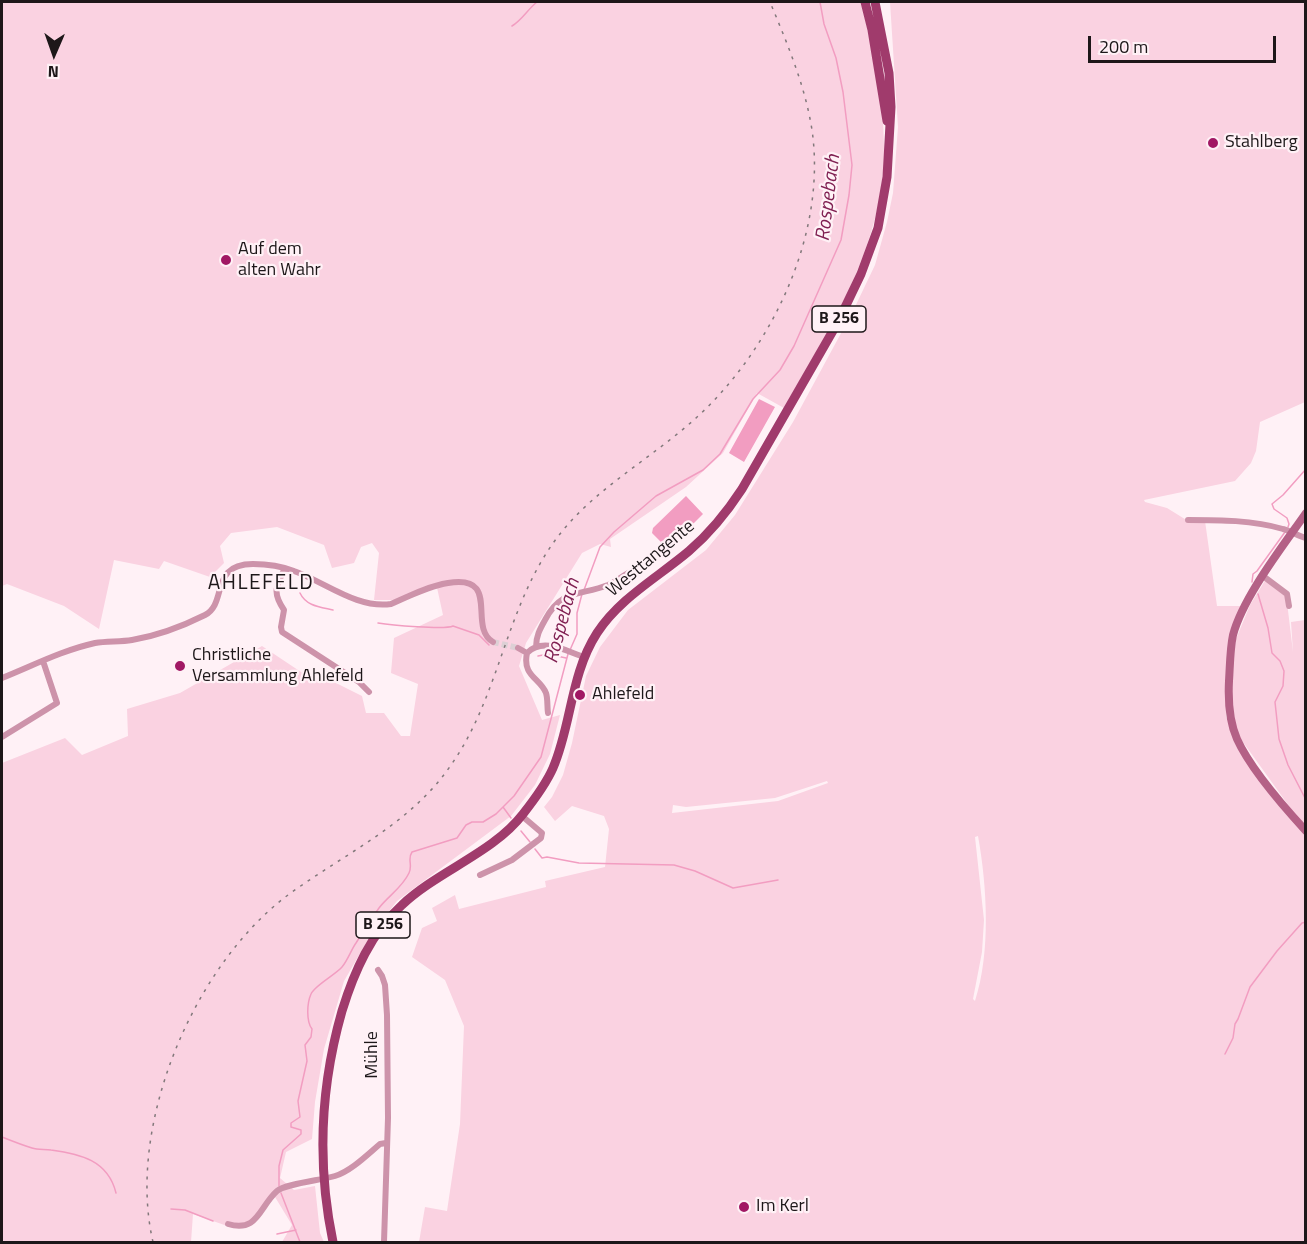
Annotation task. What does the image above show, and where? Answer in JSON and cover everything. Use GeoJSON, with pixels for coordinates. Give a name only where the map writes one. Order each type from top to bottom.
{"type":"FeatureCollection","features":[{"type":"Feature","properties":{"kind":"main road","name":"Westtangente"},"geometry":{"type":"LineString","coordinates":[[865,2],[872,30],[889,132]]}},
{"type":"Feature","properties":{"kind":"main road","name":"Westtangente"},"geometry":{"type":"LineString","coordinates":[[333,1242],[323,1179],[322,1125],[325,1090],[333,1045],[350,984],[360,962],[386,922],[402,904],[497,838],[522,816],[553,768],[575,682],[584,657],[598,632],[610,616],[636,591],[689,551],[726,513],[748,480],[838,322],[861,274],[878,228],[887,177],[891,107],[889,74],[875,2]]}},
{"type":"Feature","properties":{"kind":"main road"},"geometry":{"type":"LineString","coordinates":[[1305,513],[1245,607],[1233,636],[1228,698],[1230,715],[1238,741],[1305,831]]}},
{"type":"Feature","properties":{"kind":"street"},"geometry":{"type":"LineString","coordinates":[[1188,520],[1226,520],[1285,529],[1305,538]]}},
{"type":"Feature","properties":{"kind":"street"},"geometry":{"type":"LineString","coordinates":[[2,678],[97,643],[150,635],[208,614],[213,608],[219,586],[225,576],[231,570],[252,564],[285,568],[343,594],[382,605],[391,604],[448,583],[471,584],[478,590],[482,599],[483,629],[493,642]]}},
{"type":"Feature","properties":{"kind":"street"},"geometry":{"type":"LineString","coordinates":[[285,568],[275,592],[284,610],[282,632],[359,682],[369,692]]}},
{"type":"Feature","properties":{"kind":"street"},"geometry":{"type":"LineString","coordinates":[[536,647],[536,638],[555,604],[571,595],[589,592],[611,584],[628,573]]}},
{"type":"Feature","properties":{"kind":"street"},"geometry":{"type":"LineString","coordinates":[[1263,576],[1287,594],[1289,606]]}},
{"type":"Feature","properties":{"kind":"street"},"geometry":{"type":"LineString","coordinates":[[527,653],[536,647],[546,645],[584,657]]}},
{"type":"Feature","properties":{"kind":"street"},"geometry":{"type":"LineString","coordinates":[[518,648],[527,653]]}},
{"type":"Feature","properties":{"kind":"street"},"geometry":{"type":"LineString","coordinates":[[527,653],[526,665],[534,680],[545,692],[548,713]]}},
{"type":"Feature","properties":{"kind":"street"},"geometry":{"type":"LineString","coordinates":[[2,737],[57,703],[43,661]]}},
{"type":"Feature","properties":{"kind":"street"},"geometry":{"type":"LineString","coordinates":[[480,875],[512,860],[541,838],[542,833],[522,816]]}},
{"type":"Feature","properties":{"kind":"street","name":"Mühle"},"geometry":{"type":"LineString","coordinates":[[378,970],[385,985],[387,1015],[384,1242]]}},
{"type":"Feature","properties":{"kind":"street"},"geometry":{"type":"LineString","coordinates":[[228,1224],[237,1227],[246,1226],[280,1189],[337,1175],[380,1144],[386,1143]]}},
{"type":"Feature","properties":{"kind":"shaded area"},"geometry":{"type":"Polygon","coordinates":[[[2,2],[861,2],[880,91],[884,146],[882,182],[875,217],[852,283],[837,315],[784,408],[757,393],[723,453],[686,487],[610,539],[611,547],[600,544],[582,553],[526,643],[519,666],[542,720],[560,715],[550,754],[535,785],[511,816],[397,901],[372,933],[344,981],[324,1049],[315,1102],[312,1139],[286,1152],[280,1178],[294,1190],[315,1186],[320,1233],[324,1242],[282,1242],[292,1225],[275,1197],[257,1218],[233,1228],[193,1214],[191,1242],[2,1242],[2,763],[65,738],[82,755],[128,736],[127,709],[180,693],[262,646],[307,676],[334,682],[362,696],[366,713],[384,713],[401,736],[410,736],[418,684],[391,673],[394,638],[443,615],[436,583],[395,600],[374,600],[379,553],[372,543],[361,547],[354,563],[332,568],[324,545],[277,527],[231,533],[220,546],[224,563],[210,577],[164,561],[159,569],[114,560],[99,629],[64,606],[7,584],[2,586],[2,2]]]}},
{"type":"Feature","properties":{"kind":"shaded area"},"geometry":{"type":"Polygon","coordinates":[[[890,2],[1305,2],[1305,402],[1260,422],[1256,451],[1251,463],[1235,481],[1144,500],[1167,508],[1188,521],[1205,521],[1217,606],[1241,606],[1227,672],[1226,717],[1236,742],[1305,836],[1305,1242],[419,1242],[425,1207],[447,1211],[460,1124],[464,1026],[445,980],[412,957],[422,928],[437,921],[432,908],[455,895],[459,909],[546,887],[545,881],[605,867],[609,829],[604,816],[572,806],[555,821],[544,807],[563,775],[586,676],[600,647],[628,610],[706,550],[735,515],[793,422],[875,265],[893,193],[898,127],[890,2]],[[827,781],[775,798],[686,807],[673,805],[672,813],[778,801],[828,783],[827,781]],[[978,836],[975,837],[984,920],[982,952],[973,999],[975,1001],[983,962],[986,919],[984,876],[978,836]]]}},
{"type":"Feature","properties":{"kind":"shaded area"},"geometry":{"type":"Polygon","coordinates":[[[759,399],[775,407],[744,462],[729,453],[759,399]]]}},
{"type":"Feature","properties":{"kind":"shaded area"},"geometry":{"type":"Polygon","coordinates":[[[686,496],[703,514],[671,546],[665,546],[652,533],[653,528],[686,496]]]}},
{"type":"Feature","properties":{"kind":"shaded area"},"geometry":{"type":"Polygon","coordinates":[[[1266,579],[1286,594],[1293,652],[1291,622],[1305,620],[1305,826],[1240,738],[1232,716],[1232,673],[1236,639],[1250,605],[1266,579]]]}},
{"type":"Feature","properties":{"kind":"waterway"},"geometry":{"type":"LineString","coordinates":[[512,26],[537,2]]}},
{"type":"Feature","properties":{"kind":"waterway","name":"Rospebach"},"geometry":{"type":"LineString","coordinates":[[584,590],[600,547],[614,532],[656,496],[703,470],[720,454],[753,399],[780,370],[794,346],[841,240],[852,165],[843,92],[820,2]]}},
{"type":"Feature","properties":{"kind":"waterway"},"geometry":{"type":"LineString","coordinates":[[1288,527],[1287,518],[1274,509],[1272,504],[1306,469]]}},
{"type":"Feature","properties":{"kind":"waterway"},"geometry":{"type":"LineString","coordinates":[[1252,582],[1253,574],[1285,532]]}},
{"type":"Feature","properties":{"kind":"waterway"},"geometry":{"type":"LineString","coordinates":[[300,593],[306,601],[318,607],[333,610]]}},
{"type":"Feature","properties":{"kind":"waterway","name":"Rospebach"},"geometry":{"type":"LineString","coordinates":[[570,650],[577,634],[577,613],[582,594]]}},
{"type":"Feature","properties":{"kind":"waterway"},"geometry":{"type":"LineString","coordinates":[[1258,594],[1268,628],[1272,653],[1280,661],[1284,671],[1283,686],[1275,702],[1279,739],[1288,765],[1306,800]]}},
{"type":"Feature","properties":{"kind":"waterway"},"geometry":{"type":"LineString","coordinates":[[378,623],[429,627],[453,626],[479,635],[489,645]]}},
{"type":"Feature","properties":{"kind":"waterway"},"geometry":{"type":"LineString","coordinates":[[538,656],[548,654],[566,658]]}},
{"type":"Feature","properties":{"kind":"waterway","name":"Rospebach"},"geometry":{"type":"LineString","coordinates":[[279,1186],[279,1166],[283,1150],[301,1134],[301,1130],[291,1127],[291,1123],[300,1117],[298,1101],[307,1061],[305,1045],[311,1037],[312,1029],[308,1012],[311,994],[342,967],[379,908],[399,888],[410,870],[412,852],[457,838],[466,825],[472,822],[483,822],[496,814],[514,796],[541,757],[568,654]]}},
{"type":"Feature","properties":{"kind":"waterway"},"geometry":{"type":"LineString","coordinates":[[503,807],[511,818]]}},
{"type":"Feature","properties":{"kind":"waterway"},"geometry":{"type":"LineString","coordinates":[[521,831],[530,842]]}},
{"type":"Feature","properties":{"kind":"waterway"},"geometry":{"type":"LineString","coordinates":[[535,849],[542,858],[579,863],[674,865],[695,871],[733,888],[778,880]]}},
{"type":"Feature","properties":{"kind":"waterway"},"geometry":{"type":"LineString","coordinates":[[1225,1054],[1233,1038],[1235,1024],[1250,987],[1277,951],[1302,923],[1306,922]]}},
{"type":"Feature","properties":{"kind":"waterway"},"geometry":{"type":"LineString","coordinates":[[2,1137],[34,1149],[72,1154],[91,1161],[107,1173],[116,1193]]}},
{"type":"Feature","properties":{"kind":"waterway","name":"Rospebach"},"geometry":{"type":"LineString","coordinates":[[281,1193],[300,1242]]}},
{"type":"Feature","properties":{"kind":"waterway"},"geometry":{"type":"LineString","coordinates":[[171,1209],[185,1210],[213,1221]]}},
{"type":"Feature","properties":{"kind":"waterway"},"geometry":{"type":"LineString","coordinates":[[277,1234],[296,1230]]}},
{"type":"Feature","properties":{"kind":"tunnel"},"geometry":{"type":"LineString","coordinates":[[493,642],[518,648]]}},
{"type":"Feature","properties":{"kind":"railway"},"geometry":{"type":"LineString","coordinates":[[153,1242],[147,1197],[149,1149],[159,1100],[175,1052],[196,1005],[223,963],[254,926],[288,895],[376,837],[416,805],[435,786],[468,737],[482,707],[529,585],[545,556],[564,529],[594,499],[696,418],[748,359],[770,324],[788,287],[802,249],[811,209],[814,169],[812,130],[805,97],[795,64],[770,2]]}},
{"type":"Feature","properties":{"kind":"place","name":"Stahlberg"},"geometry":{"type":"Point","coordinates":[1213,143]}},
{"type":"Feature","properties":{"kind":"place","name":"Auf dem alten Wahr"},"geometry":{"type":"Point","coordinates":[226,260]}},
{"type":"Feature","properties":{"kind":"place","name":"Christliche Versammlung Ahlefeld"},"geometry":{"type":"Point","coordinates":[180,666]}},
{"type":"Feature","properties":{"kind":"place","name":"Ahlefeld"},"geometry":{"type":"Point","coordinates":[580,695]}},
{"type":"Feature","properties":{"kind":"place","name":"Im Kerl"},"geometry":{"type":"Point","coordinates":[744,1207]}},
{"type":"Feature","properties":{"kind":"district","name":"AHLEFELD"},"geometry":{"type":"Point","coordinates":[261,584]}}]}
